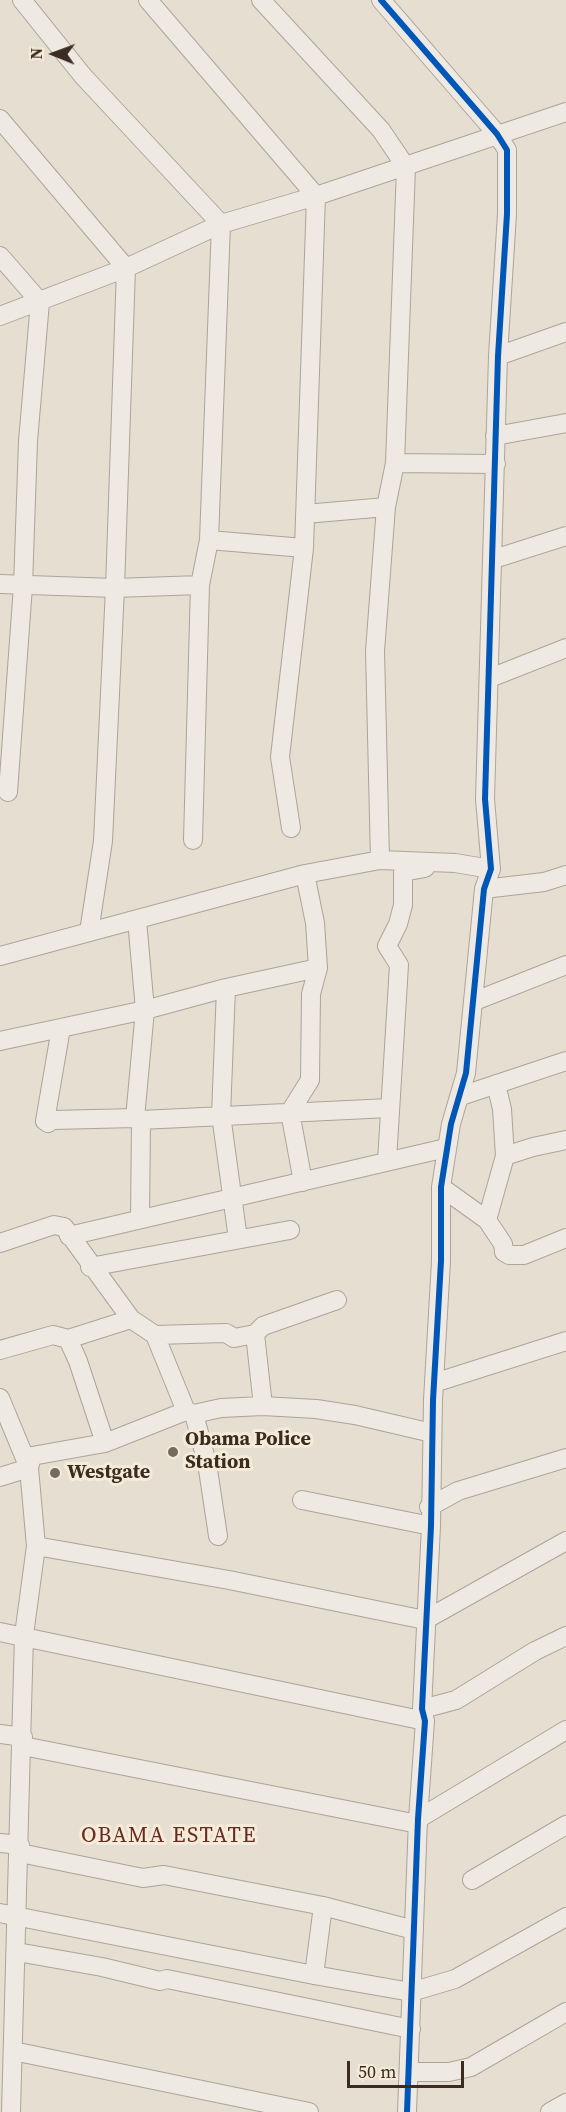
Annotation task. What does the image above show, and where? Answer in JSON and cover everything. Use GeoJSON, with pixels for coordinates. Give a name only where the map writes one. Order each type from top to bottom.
{"type":"FeatureCollection","features":[{"type":"Feature","properties":{"kind":"street"},"geometry":{"type":"LineString","coordinates":[[22,0],[83,76],[221,224],[209,540],[200,585],[193,840]]}},
{"type":"Feature","properties":{"kind":"street"},"geometry":{"type":"LineString","coordinates":[[148,0],[316,196],[304,548],[280,757],[291,828]]}},
{"type":"Feature","properties":{"kind":"street"},"geometry":{"type":"LineString","coordinates":[[261,0],[381,130],[406,166],[395,463],[386,507],[375,651],[380,860]]}},
{"type":"Feature","properties":{"kind":"street"},"geometry":{"type":"LineString","coordinates":[[381,0],[498,134],[507,150],[507,203],[495,436],[494,559],[485,799],[491,868],[484,889],[475,1001],[460,1096],[447,1148],[441,1186],[441,1261],[429,1507],[431,1526],[425,1620],[407,2112]]}},
{"type":"Feature","properties":{"kind":"street"},"geometry":{"type":"LineString","coordinates":[[0,316],[126,268],[221,224],[316,196],[566,112]]}},
{"type":"Feature","properties":{"kind":"street"},"geometry":{"type":"LineString","coordinates":[[0,119],[126,268],[116,588],[103,841],[88,932]]}},
{"type":"Feature","properties":{"kind":"street"},"geometry":{"type":"LineString","coordinates":[[0,256],[40,302],[28,441],[23,586],[8,792]]}},
{"type":"Feature","properties":{"kind":"street"},"geometry":{"type":"LineString","coordinates":[[498,356],[566,332]]}},
{"type":"Feature","properties":{"kind":"street"},"geometry":{"type":"LineString","coordinates":[[495,436],[566,423]]}},
{"type":"Feature","properties":{"kind":"street"},"geometry":{"type":"LineString","coordinates":[[395,463],[496,464]]}},
{"type":"Feature","properties":{"kind":"street"},"geometry":{"type":"LineString","coordinates":[[305,514],[386,507]]}},
{"type":"Feature","properties":{"kind":"street"},"geometry":{"type":"LineString","coordinates":[[494,559],[566,536]]}},
{"type":"Feature","properties":{"kind":"street"},"geometry":{"type":"LineString","coordinates":[[209,540],[304,548]]}},
{"type":"Feature","properties":{"kind":"street"},"geometry":{"type":"LineString","coordinates":[[0,584],[116,588],[200,585]]}},
{"type":"Feature","properties":{"kind":"street"},"geometry":{"type":"LineString","coordinates":[[490,678],[566,648]]}},
{"type":"Feature","properties":{"kind":"street"},"geometry":{"type":"LineString","coordinates":[[0,956],[305,874],[380,860],[455,863],[491,868]]}},
{"type":"Feature","properties":{"kind":"street"},"geometry":{"type":"LineString","coordinates":[[387,1161],[399,965],[387,946],[398,924],[403,905],[402,872],[455,863]]}},
{"type":"Feature","properties":{"kind":"street"},"geometry":{"type":"LineString","coordinates":[[303,1182],[290,1112],[310,1080],[311,994],[318,968],[315,923],[305,874]]}},
{"type":"Feature","properties":{"kind":"street"},"geometry":{"type":"LineString","coordinates":[[484,889],[544,882],[566,875]]}},
{"type":"Feature","properties":{"kind":"street"},"geometry":{"type":"LineString","coordinates":[[137,920],[144,1010],[138,1119],[140,1220]]}},
{"type":"Feature","properties":{"kind":"street"},"geometry":{"type":"LineString","coordinates":[[475,1001],[566,964]]}},
{"type":"Feature","properties":{"kind":"street"},"geometry":{"type":"LineString","coordinates":[[0,1041],[144,1010],[226,988],[318,968]]}},
{"type":"Feature","properties":{"kind":"street"},"geometry":{"type":"LineString","coordinates":[[226,988],[221,1115],[238,1239]]}},
{"type":"Feature","properties":{"kind":"street"},"geometry":{"type":"LineString","coordinates":[[61,1028],[45,1121],[48,1123],[53,1120],[138,1119],[389,1108]]}},
{"type":"Feature","properties":{"kind":"street"},"geometry":{"type":"LineString","coordinates":[[460,1096],[566,1061]]}},
{"type":"Feature","properties":{"kind":"street"},"geometry":{"type":"LineString","coordinates":[[487,1220],[505,1156],[502,1109],[496,1084]]}},
{"type":"Feature","properties":{"kind":"street"},"geometry":{"type":"LineString","coordinates":[[505,1156],[566,1140]]}},
{"type":"Feature","properties":{"kind":"street"},"geometry":{"type":"LineString","coordinates":[[69,1236],[447,1148]]}},
{"type":"Feature","properties":{"kind":"street"},"geometry":{"type":"LineString","coordinates":[[441,1186],[487,1220],[503,1244],[504,1252],[509,1255],[524,1255],[566,1238]]}},
{"type":"Feature","properties":{"kind":"street"},"geometry":{"type":"LineString","coordinates":[[0,1243],[54,1225],[64,1227],[90,1267],[131,1319],[155,1335],[190,1412],[207,1463],[218,1536]]}},
{"type":"Feature","properties":{"kind":"street"},"geometry":{"type":"LineString","coordinates":[[90,1267],[290,1230]]}},
{"type":"Feature","properties":{"kind":"street"},"geometry":{"type":"LineString","coordinates":[[155,1335],[226,1333],[234,1338],[255,1334],[263,1326],[337,1300]]}},
{"type":"Feature","properties":{"kind":"street"},"geometry":{"type":"LineString","coordinates":[[0,1350],[53,1335],[68,1339],[131,1319]]}},
{"type":"Feature","properties":{"kind":"street"},"geometry":{"type":"LineString","coordinates":[[255,1334],[263,1406]]}},
{"type":"Feature","properties":{"kind":"street"},"geometry":{"type":"LineString","coordinates":[[68,1339],[78,1361],[105,1443]]}},
{"type":"Feature","properties":{"kind":"street"},"geometry":{"type":"LineString","coordinates":[[434,1383],[566,1341]]}},
{"type":"Feature","properties":{"kind":"street"},"geometry":{"type":"LineString","coordinates":[[0,1398],[29,1468],[36,1546],[24,1635],[20,1849],[9,1914],[17,1952],[7,2028],[13,2051],[11,2112]]}},
{"type":"Feature","properties":{"kind":"street"},"geometry":{"type":"LineString","coordinates":[[29,1468],[32,1456],[105,1443],[190,1412],[221,1408],[263,1406],[338,1411],[432,1433]]}},
{"type":"Feature","properties":{"kind":"street"},"geometry":{"type":"LineString","coordinates":[[429,1507],[458,1491],[566,1458]]}},
{"type":"Feature","properties":{"kind":"street"},"geometry":{"type":"LineString","coordinates":[[0,1477],[29,1468]]}},
{"type":"Feature","properties":{"kind":"street"},"geometry":{"type":"LineString","coordinates":[[302,1500],[431,1526]]}},
{"type":"Feature","properties":{"kind":"street"},"geometry":{"type":"LineString","coordinates":[[36,1546],[229,1580],[425,1620],[566,1541]]}},
{"type":"Feature","properties":{"kind":"street"},"geometry":{"type":"LineString","coordinates":[[0,1632],[423,1715],[456,1700],[535,1651],[566,1636]]}},
{"type":"Feature","properties":{"kind":"street"},"geometry":{"type":"LineString","coordinates":[[0,1734],[23,1742],[418,1821],[566,1730]]}},
{"type":"Feature","properties":{"kind":"street"},"geometry":{"type":"LineString","coordinates":[[472,1880],[566,1825]]}},
{"type":"Feature","properties":{"kind":"street"},"geometry":{"type":"LineString","coordinates":[[0,1843],[143,1878],[164,1875],[323,1906],[414,1930]]}},
{"type":"Feature","properties":{"kind":"street"},"geometry":{"type":"LineString","coordinates":[[314,1975],[323,1906]]}},
{"type":"Feature","properties":{"kind":"street"},"geometry":{"type":"LineString","coordinates":[[9,1914],[411,1992],[455,1979],[564,1923]]}},
{"type":"Feature","properties":{"kind":"street"},"geometry":{"type":"LineString","coordinates":[[17,1952],[102,1967],[160,1981],[167,1979],[411,2029]]}},
{"type":"Feature","properties":{"kind":"street"},"geometry":{"type":"LineString","coordinates":[[410,2072],[449,2072],[471,2067],[566,2012]]}},
{"type":"Feature","properties":{"kind":"street"},"geometry":{"type":"LineString","coordinates":[[13,2051],[309,2112]]}},
{"type":"Feature","properties":{"kind":"street"},"geometry":{"type":"LineString","coordinates":[[550,2112],[566,2103]]}},
{"type":"Feature","properties":{"kind":"cycle path"},"geometry":{"type":"LineString","coordinates":[[381,0],[497,134],[507,150],[507,214],[498,356],[485,799],[491,869],[484,889],[466,1073],[451,1124],[441,1187],[441,1261],[433,1400],[431,1526],[422,1709],[425,1721],[418,1819],[407,2112]]}},
{"type":"Feature","properties":{"kind":"place","name":"Obama Police Station"},"geometry":{"type":"Point","coordinates":[173,1452]}},
{"type":"Feature","properties":{"kind":"place","name":"Westgate"},"geometry":{"type":"Point","coordinates":[55,1473]}},
{"type":"Feature","properties":{"kind":"district","name":"OBAMA ESTATE"},"geometry":{"type":"Point","coordinates":[169,1836]}}]}
